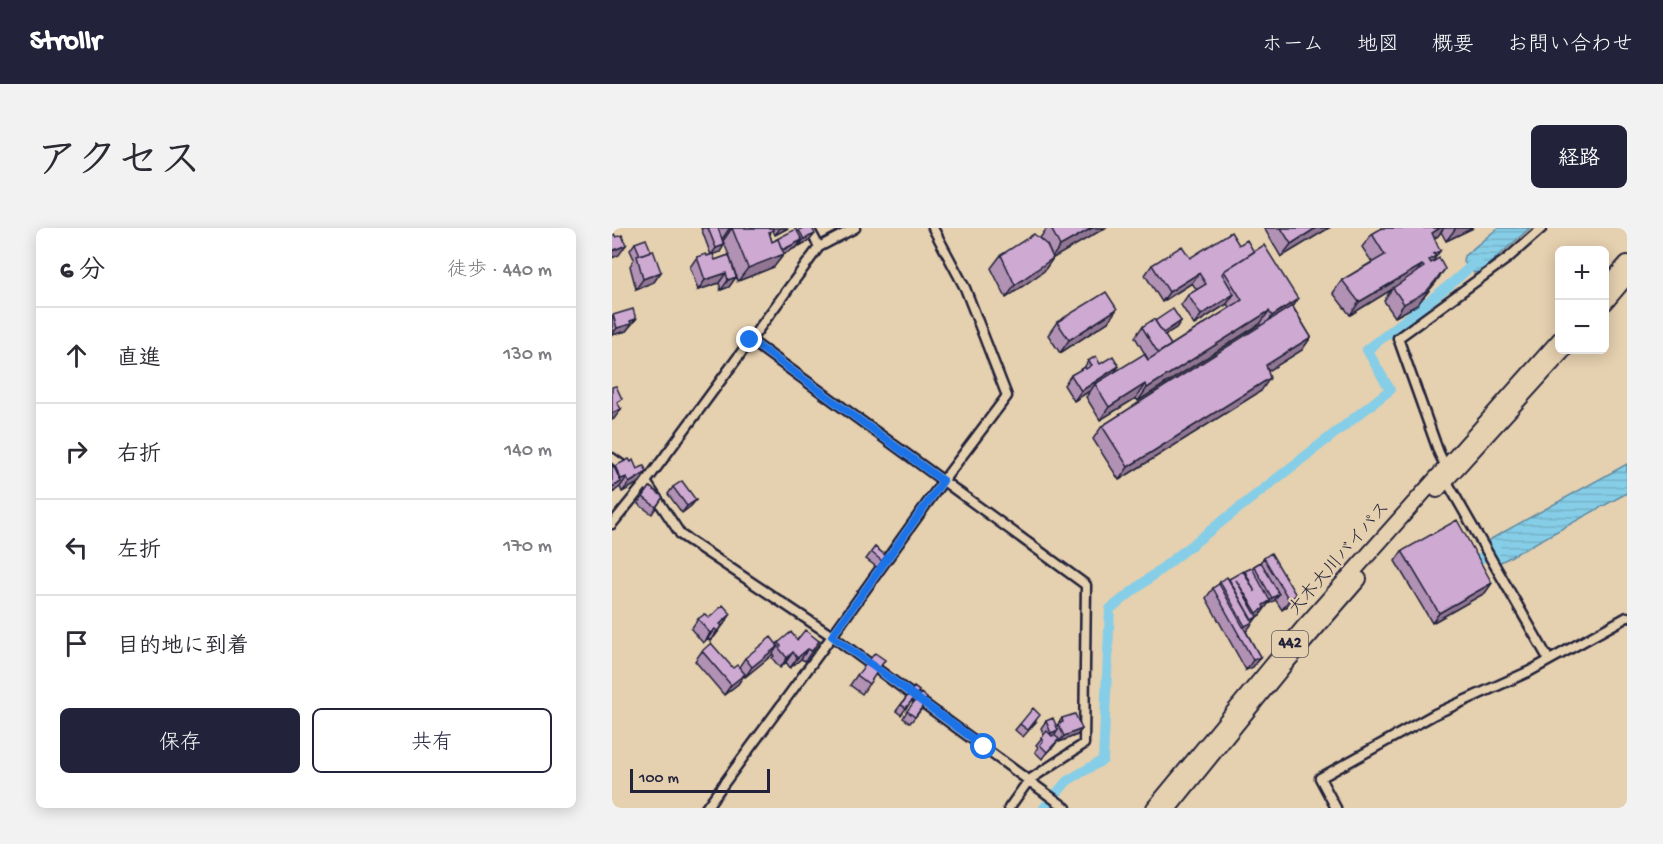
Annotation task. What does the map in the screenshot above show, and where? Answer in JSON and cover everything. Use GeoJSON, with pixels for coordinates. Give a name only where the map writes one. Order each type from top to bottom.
{"type":"FeatureCollection","features":[{"type":"Feature","properties":{"kind":"highway"},"geometry":{"type":"LineString","coordinates":[[1609,283],[1627,263]]}},
{"type":"Feature","properties":{"kind":"highway"},"geometry":{"type":"LineString","coordinates":[[1608,300],[1627,277]]}},
{"type":"Feature","properties":{"kind":"highway","name":"大木大川バイパス"},"geometry":{"type":"LineString","coordinates":[[1169,808],[1287,662],[1555,345]]}},
{"type":"Feature","properties":{"kind":"highway","name":"大木大川バイパス"},"geometry":{"type":"LineString","coordinates":[[1154,808],[1295,638],[1439,480],[1560,354]]}},
{"type":"Feature","properties":{"kind":"street"},"geometry":{"type":"LineString","coordinates":[[809,228],[819,247]]}},
{"type":"Feature","properties":{"kind":"street"},"geometry":{"type":"LineString","coordinates":[[612,524],[646,482],[819,247],[855,228]]}},
{"type":"Feature","properties":{"kind":"street"},"geometry":{"type":"LineString","coordinates":[[706,808],[1007,396],[965,288],[933,228]]}},
{"type":"Feature","properties":{"kind":"street"},"geometry":{"type":"LineString","coordinates":[[1542,228],[1508,258],[1398,338],[1439,453],[1439,480],[1550,660]]}},
{"type":"Feature","properties":{"kind":"street"},"geometry":{"type":"LineString","coordinates":[[750,340],[1086,585],[1084,744],[1029,780],[1009,808]]}},
{"type":"Feature","properties":{"kind":"street"},"geometry":{"type":"LineString","coordinates":[[612,458],[646,482],[681,535],[832,636],[1066,808]]}},
{"type":"Feature","properties":{"kind":"street"},"geometry":{"type":"LineString","coordinates":[[1336,808],[1320,778],[1435,714],[1550,660],[1627,617]]}},
{"type":"Feature","properties":{"kind":"water"},"geometry":{"type":"Polygon","coordinates":[[[1498,228],[1530,228],[1479,273],[1474,273],[1463,261],[1464,256],[1498,228]]]}},
{"type":"Feature","properties":{"kind":"water"},"geometry":{"type":"Polygon","coordinates":[[[1627,464],[1627,493],[1499,563],[1495,555],[1492,557],[1489,540],[1627,464]]]}},
{"type":"Feature","properties":{"kind":"building"},"geometry":{"type":"Polygon","coordinates":[[[708,228],[718,228],[724,245],[716,248],[708,228]]]}},
{"type":"Feature","properties":{"kind":"building"},"geometry":{"type":"Polygon","coordinates":[[[732,228],[772,228],[773,230],[769,232],[772,242],[778,239],[784,254],[748,268],[732,228]]]}},
{"type":"Feature","properties":{"kind":"building"},"geometry":{"type":"Polygon","coordinates":[[[812,228],[815,234],[804,239],[799,230],[812,228]]]}},
{"type":"Feature","properties":{"kind":"building"},"geometry":{"type":"Polygon","coordinates":[[[1051,228],[1092,228],[1060,246],[1051,228]]]}},
{"type":"Feature","properties":{"kind":"building"},"geometry":{"type":"Polygon","coordinates":[[[1281,228],[1316,228],[1291,244],[1281,228]]]}},
{"type":"Feature","properties":{"kind":"building"},"geometry":{"type":"Polygon","coordinates":[[[1382,228],[1440,228],[1432,233],[1440,251],[1433,254],[1436,256],[1429,260],[1431,263],[1439,258],[1445,269],[1426,292],[1404,304],[1393,288],[1424,267],[1422,265],[1359,302],[1342,280],[1385,255],[1372,234],[1382,228]]]}},
{"type":"Feature","properties":{"kind":"building"},"geometry":{"type":"Polygon","coordinates":[[[796,229],[802,240],[782,250],[778,239],[775,240],[796,229]]]}},
{"type":"Feature","properties":{"kind":"building"},"geometry":{"type":"Polygon","coordinates":[[[1231,232],[1239,245],[1247,240],[1254,252],[1222,274],[1234,294],[1201,315],[1188,295],[1206,284],[1199,273],[1169,292],[1152,265],[1182,246],[1190,258],[1231,232]]]}},
{"type":"Feature","properties":{"kind":"building"},"geometry":{"type":"Polygon","coordinates":[[[1034,234],[1047,245],[1053,258],[1015,285],[1001,255],[1034,234]]]}},
{"type":"Feature","properties":{"kind":"building"},"geometry":{"type":"Polygon","coordinates":[[[612,235],[616,237],[622,235],[626,245],[612,251],[612,235]]]}},
{"type":"Feature","properties":{"kind":"building"},"geometry":{"type":"Polygon","coordinates":[[[646,239],[651,251],[640,255],[635,243],[646,239]]]}},
{"type":"Feature","properties":{"kind":"building"},"geometry":{"type":"Polygon","coordinates":[[[1264,245],[1298,299],[1272,316],[1269,311],[1147,388],[1145,384],[1109,407],[1095,384],[1144,354],[1148,360],[1242,300],[1224,271],[1264,245]]]}},
{"type":"Feature","properties":{"kind":"building"},"geometry":{"type":"Polygon","coordinates":[[[653,250],[661,272],[643,279],[637,256],[653,250]]]}},
{"type":"Feature","properties":{"kind":"building"},"geometry":{"type":"Polygon","coordinates":[[[706,254],[707,256],[713,254],[715,260],[729,255],[736,277],[728,280],[726,273],[705,280],[697,257],[706,254]]]}},
{"type":"Feature","properties":{"kind":"building"},"geometry":{"type":"Polygon","coordinates":[[[1106,292],[1117,309],[1069,340],[1057,322],[1106,292]]]}},
{"type":"Feature","properties":{"kind":"building"},"geometry":{"type":"Polygon","coordinates":[[[1292,306],[1311,337],[1266,365],[1270,378],[1128,467],[1102,426],[1292,306]]]}},
{"type":"Feature","properties":{"kind":"building"},"geometry":{"type":"Polygon","coordinates":[[[633,309],[636,319],[630,321],[631,324],[617,328],[613,315],[633,309]]]}},
{"type":"Feature","properties":{"kind":"building"},"geometry":{"type":"Polygon","coordinates":[[[1173,309],[1181,321],[1163,333],[1155,321],[1173,309]]]}},
{"type":"Feature","properties":{"kind":"building"},"geometry":{"type":"Polygon","coordinates":[[[1154,319],[1171,345],[1158,353],[1142,327],[1154,319]]]}},
{"type":"Feature","properties":{"kind":"building"},"geometry":{"type":"Polygon","coordinates":[[[1096,356],[1100,364],[1113,356],[1119,366],[1081,391],[1071,375],[1092,365],[1088,361],[1096,356]]]}},
{"type":"Feature","properties":{"kind":"building"},"geometry":{"type":"Polygon","coordinates":[[[616,386],[622,399],[617,402],[621,409],[612,413],[612,387],[616,386]]]}},
{"type":"Feature","properties":{"kind":"building"},"geometry":{"type":"Polygon","coordinates":[[[629,459],[631,462],[633,460],[637,469],[644,466],[647,472],[629,483],[627,477],[621,479],[615,466],[629,459]]]}},
{"type":"Feature","properties":{"kind":"building"},"geometry":{"type":"Polygon","coordinates":[[[612,463],[621,482],[612,487],[612,463]]]}},
{"type":"Feature","properties":{"kind":"building"},"geometry":{"type":"Polygon","coordinates":[[[682,481],[696,500],[687,506],[673,487],[682,481]]]}},
{"type":"Feature","properties":{"kind":"building"},"geometry":{"type":"Polygon","coordinates":[[[650,487],[663,497],[656,507],[643,497],[650,487]]]}},
{"type":"Feature","properties":{"kind":"building"},"geometry":{"type":"Polygon","coordinates":[[[1457,520],[1492,583],[1439,613],[1402,551],[1457,520]]]}},
{"type":"Feature","properties":{"kind":"building"},"geometry":{"type":"Polygon","coordinates":[[[875,547],[886,556],[882,561],[871,552],[875,547]]]}},
{"type":"Feature","properties":{"kind":"building"},"geometry":{"type":"Polygon","coordinates":[[[1271,553],[1296,595],[1289,600],[1264,558],[1271,553]]]}},
{"type":"Feature","properties":{"kind":"building"},"geometry":{"type":"Polygon","coordinates":[[[1261,562],[1279,594],[1272,598],[1254,566],[1261,562]]]}},
{"type":"Feature","properties":{"kind":"building"},"geometry":{"type":"Polygon","coordinates":[[[1252,568],[1270,601],[1263,605],[1264,608],[1257,613],[1236,580],[1257,617],[1252,620],[1229,579],[1243,571],[1255,592],[1245,571],[1252,568]]]}},
{"type":"Feature","properties":{"kind":"building"},"geometry":{"type":"Polygon","coordinates":[[[1227,577],[1253,622],[1245,626],[1220,582],[1227,577]]]}},
{"type":"Feature","properties":{"kind":"building"},"geometry":{"type":"Polygon","coordinates":[[[1219,584],[1260,657],[1253,660],[1213,588],[1219,584]]]}},
{"type":"Feature","properties":{"kind":"building"},"geometry":{"type":"Polygon","coordinates":[[[723,605],[731,614],[720,624],[722,626],[717,631],[715,629],[710,633],[698,619],[705,614],[709,618],[723,605]]]}},
{"type":"Feature","properties":{"kind":"building"},"geometry":{"type":"Polygon","coordinates":[[[805,630],[819,641],[812,651],[808,649],[797,658],[793,652],[787,658],[778,643],[791,632],[797,640],[805,630]]]}},
{"type":"Feature","properties":{"kind":"building"},"geometry":{"type":"Polygon","coordinates":[[[771,637],[778,646],[752,667],[745,658],[771,637]]]}},
{"type":"Feature","properties":{"kind":"building"},"geometry":{"type":"Polygon","coordinates":[[[711,643],[733,668],[737,665],[745,674],[731,685],[702,651],[711,643]]]}},
{"type":"Feature","properties":{"kind":"building"},"geometry":{"type":"Polygon","coordinates":[[[875,653],[885,660],[869,684],[857,675],[875,653]]]}},
{"type":"Feature","properties":{"kind":"building"},"geometry":{"type":"Polygon","coordinates":[[[914,687],[919,691],[906,708],[901,705],[914,687]]]}},
{"type":"Feature","properties":{"kind":"building"},"geometry":{"type":"Polygon","coordinates":[[[921,693],[927,698],[915,717],[907,711],[921,693]]]}},
{"type":"Feature","properties":{"kind":"building"},"geometry":{"type":"Polygon","coordinates":[[[1033,708],[1040,715],[1028,730],[1020,724],[1033,708]]]}},
{"type":"Feature","properties":{"kind":"building"},"geometry":{"type":"Polygon","coordinates":[[[1075,714],[1082,729],[1064,736],[1058,724],[1063,722],[1062,718],[1075,714]]]}},
{"type":"Feature","properties":{"kind":"building"},"geometry":{"type":"Polygon","coordinates":[[[1053,718],[1058,730],[1051,733],[1046,721],[1053,718]]]}},
{"type":"Feature","properties":{"kind":"building"},"geometry":{"type":"Polygon","coordinates":[[[1047,731],[1059,739],[1047,752],[1040,745],[1043,741],[1041,738],[1047,731]]]}},
{"type":"Feature","properties":{"kind":"waterway"},"geometry":{"type":"LineString","coordinates":[[1044,808],[1067,781],[1103,760],[1110,609],[1390,390],[1367,350],[1478,260]]}},
{"type":"Feature","properties":{"kind":"waterway"},"geometry":{"type":"LineString","coordinates":[[1476,561],[1497,550]]}},
{"type":"Feature","properties":{"kind":"route"},"geometry":{"type":"LineString","coordinates":[[750,340],[943,481],[832,636],[984,747]]}}]}
